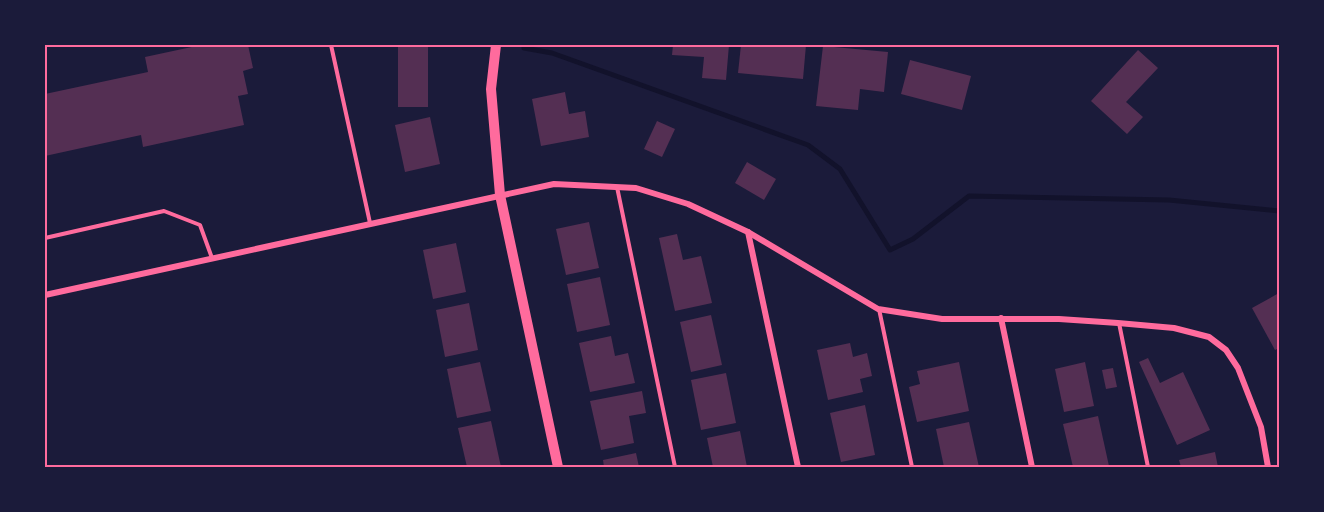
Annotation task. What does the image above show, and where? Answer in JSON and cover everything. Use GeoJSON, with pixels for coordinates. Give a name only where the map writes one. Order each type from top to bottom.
{"type":"FeatureCollection","features":[{"type":"Feature","properties":{"kind":"street"},"geometry":{"type":"LineString","coordinates":[[496,45],[491,89],[500,195],[558,467]]}},
{"type":"Feature","properties":{"kind":"street"},"geometry":{"type":"LineString","coordinates":[[45,295],[554,184],[636,188],[688,204],[748,232],[879,309],[942,319],[1001,318],[1118,322],[1174,328],[1209,338],[1226,350],[1238,368],[1261,427],[1268,467]]}},
{"type":"Feature","properties":{"kind":"street"},"geometry":{"type":"LineString","coordinates":[[748,232],[798,467]]}},
{"type":"Feature","properties":{"kind":"street"},"geometry":{"type":"LineString","coordinates":[[1001,318],[1032,467]]}},
{"type":"Feature","properties":{"kind":"lane"},"geometry":{"type":"LineString","coordinates":[[331,45],[370,223]]}},
{"type":"Feature","properties":{"kind":"lane"},"geometry":{"type":"LineString","coordinates":[[617,187],[675,467]]}},
{"type":"Feature","properties":{"kind":"lane"},"geometry":{"type":"LineString","coordinates":[[45,238],[164,211],[200,225],[212,258]]}},
{"type":"Feature","properties":{"kind":"lane"},"geometry":{"type":"LineString","coordinates":[[879,309],[912,467]]}},
{"type":"Feature","properties":{"kind":"lane"},"geometry":{"type":"LineString","coordinates":[[1118,322],[1148,467]]}},
{"type":"Feature","properties":{"kind":"building"},"geometry":{"type":"Polygon","coordinates":[[[201,45],[248,45],[253,68],[243,71],[248,94],[238,96],[244,125],[143,147],[141,135],[45,156],[45,94],[148,72],[145,57],[201,45]]]}},
{"type":"Feature","properties":{"kind":"building"},"geometry":{"type":"Polygon","coordinates":[[[398,45],[428,45],[428,107],[398,107],[398,45]]]}},
{"type":"Feature","properties":{"kind":"building"},"geometry":{"type":"Polygon","coordinates":[[[673,45],[729,45],[726,80],[702,78],[704,57],[672,55],[673,45]]]}},
{"type":"Feature","properties":{"kind":"building"},"geometry":{"type":"Polygon","coordinates":[[[741,45],[806,45],[803,79],[738,73],[741,45]]]}},
{"type":"Feature","properties":{"kind":"building"},"geometry":{"type":"Polygon","coordinates":[[[823,46],[888,52],[884,92],[860,89],[858,110],[816,106],[823,46]]]}},
{"type":"Feature","properties":{"kind":"building"},"geometry":{"type":"Polygon","coordinates":[[[1138,50],[1158,68],[1126,102],[1143,117],[1127,134],[1091,101],[1138,50]]]}},
{"type":"Feature","properties":{"kind":"building"},"geometry":{"type":"Polygon","coordinates":[[[910,60],[971,76],[962,110],[901,94],[910,60]]]}},
{"type":"Feature","properties":{"kind":"building"},"geometry":{"type":"Polygon","coordinates":[[[565,92],[569,114],[585,111],[589,137],[541,146],[532,99],[565,92]]]}},
{"type":"Feature","properties":{"kind":"building"},"geometry":{"type":"Polygon","coordinates":[[[430,117],[440,164],[405,172],[395,125],[430,117]]]}},
{"type":"Feature","properties":{"kind":"building"},"geometry":{"type":"Polygon","coordinates":[[[657,121],[675,129],[662,157],[644,149],[657,121]]]}},
{"type":"Feature","properties":{"kind":"building"},"geometry":{"type":"Polygon","coordinates":[[[747,162],[776,179],[764,200],[735,183],[747,162]]]}},
{"type":"Feature","properties":{"kind":"building"},"geometry":{"type":"Polygon","coordinates":[[[589,222],[599,268],[566,275],[556,229],[589,222]]]}},
{"type":"Feature","properties":{"kind":"building"},"geometry":{"type":"Polygon","coordinates":[[[677,234],[683,260],[701,256],[712,303],[675,311],[659,238],[677,234]]]}},
{"type":"Feature","properties":{"kind":"building"},"geometry":{"type":"Polygon","coordinates":[[[456,243],[466,292],[433,299],[423,250],[456,243]]]}},
{"type":"Feature","properties":{"kind":"building"},"geometry":{"type":"Polygon","coordinates":[[[600,277],[610,325],[577,332],[567,284],[600,277]]]}},
{"type":"Feature","properties":{"kind":"building"},"geometry":{"type":"Polygon","coordinates":[[[1279,293],[1279,348],[1275,350],[1252,308],[1279,293]]]}},
{"type":"Feature","properties":{"kind":"building"},"geometry":{"type":"Polygon","coordinates":[[[469,303],[478,350],[445,357],[436,310],[469,303]]]}},
{"type":"Feature","properties":{"kind":"building"},"geometry":{"type":"Polygon","coordinates":[[[711,315],[722,365],[691,372],[680,322],[711,315]]]}},
{"type":"Feature","properties":{"kind":"building"},"geometry":{"type":"Polygon","coordinates":[[[611,336],[615,356],[628,353],[635,383],[590,392],[579,343],[611,336]]]}},
{"type":"Feature","properties":{"kind":"building"},"geometry":{"type":"Polygon","coordinates":[[[850,343],[853,357],[867,353],[872,376],[860,379],[863,392],[828,400],[817,350],[850,343]]]}},
{"type":"Feature","properties":{"kind":"building"},"geometry":{"type":"Polygon","coordinates":[[[1148,358],[1160,383],[1183,372],[1210,430],[1177,445],[1139,362],[1148,358]]]}},
{"type":"Feature","properties":{"kind":"building"},"geometry":{"type":"Polygon","coordinates":[[[480,362],[491,411],[457,418],[447,369],[480,362]]]}},
{"type":"Feature","properties":{"kind":"building"},"geometry":{"type":"Polygon","coordinates":[[[959,362],[969,411],[917,422],[909,387],[920,384],[917,371],[959,362]]]}},
{"type":"Feature","properties":{"kind":"building"},"geometry":{"type":"Polygon","coordinates":[[[1085,362],[1094,406],[1064,412],[1055,369],[1085,362]]]}},
{"type":"Feature","properties":{"kind":"building"},"geometry":{"type":"Polygon","coordinates":[[[1113,368],[1117,387],[1106,389],[1102,370],[1113,368]]]}},
{"type":"Feature","properties":{"kind":"building"},"geometry":{"type":"Polygon","coordinates":[[[726,373],[736,423],[701,430],[691,380],[726,373]]]}},
{"type":"Feature","properties":{"kind":"building"},"geometry":{"type":"Polygon","coordinates":[[[642,391],[646,413],[629,416],[634,443],[601,450],[590,401],[642,391]]]}},
{"type":"Feature","properties":{"kind":"building"},"geometry":{"type":"Polygon","coordinates":[[[865,405],[875,455],[841,462],[830,413],[865,405]]]}},
{"type":"Feature","properties":{"kind":"building"},"geometry":{"type":"Polygon","coordinates":[[[1098,416],[1109,466],[1073,467],[1063,424],[1098,416]]]}},
{"type":"Feature","properties":{"kind":"building"},"geometry":{"type":"Polygon","coordinates":[[[491,421],[501,467],[467,467],[458,428],[491,421]]]}},
{"type":"Feature","properties":{"kind":"building"},"geometry":{"type":"Polygon","coordinates":[[[969,422],[979,467],[944,467],[936,429],[969,422]]]}},
{"type":"Feature","properties":{"kind":"building"},"geometry":{"type":"Polygon","coordinates":[[[740,431],[747,467],[713,467],[707,438],[740,431]]]}},
{"type":"Feature","properties":{"kind":"building"},"geometry":{"type":"Polygon","coordinates":[[[1215,452],[1218,467],[1181,467],[1179,460],[1215,452]]]}},
{"type":"Feature","properties":{"kind":"building"},"geometry":{"type":"Polygon","coordinates":[[[636,453],[639,467],[604,467],[603,460],[636,453]]]}},
{"type":"Feature","properties":{"kind":"waterway"},"geometry":{"type":"LineString","coordinates":[[524,48],[552,53],[808,145],[840,169],[890,250],[913,239],[969,196],[1169,200],[1279,211]]}}]}
